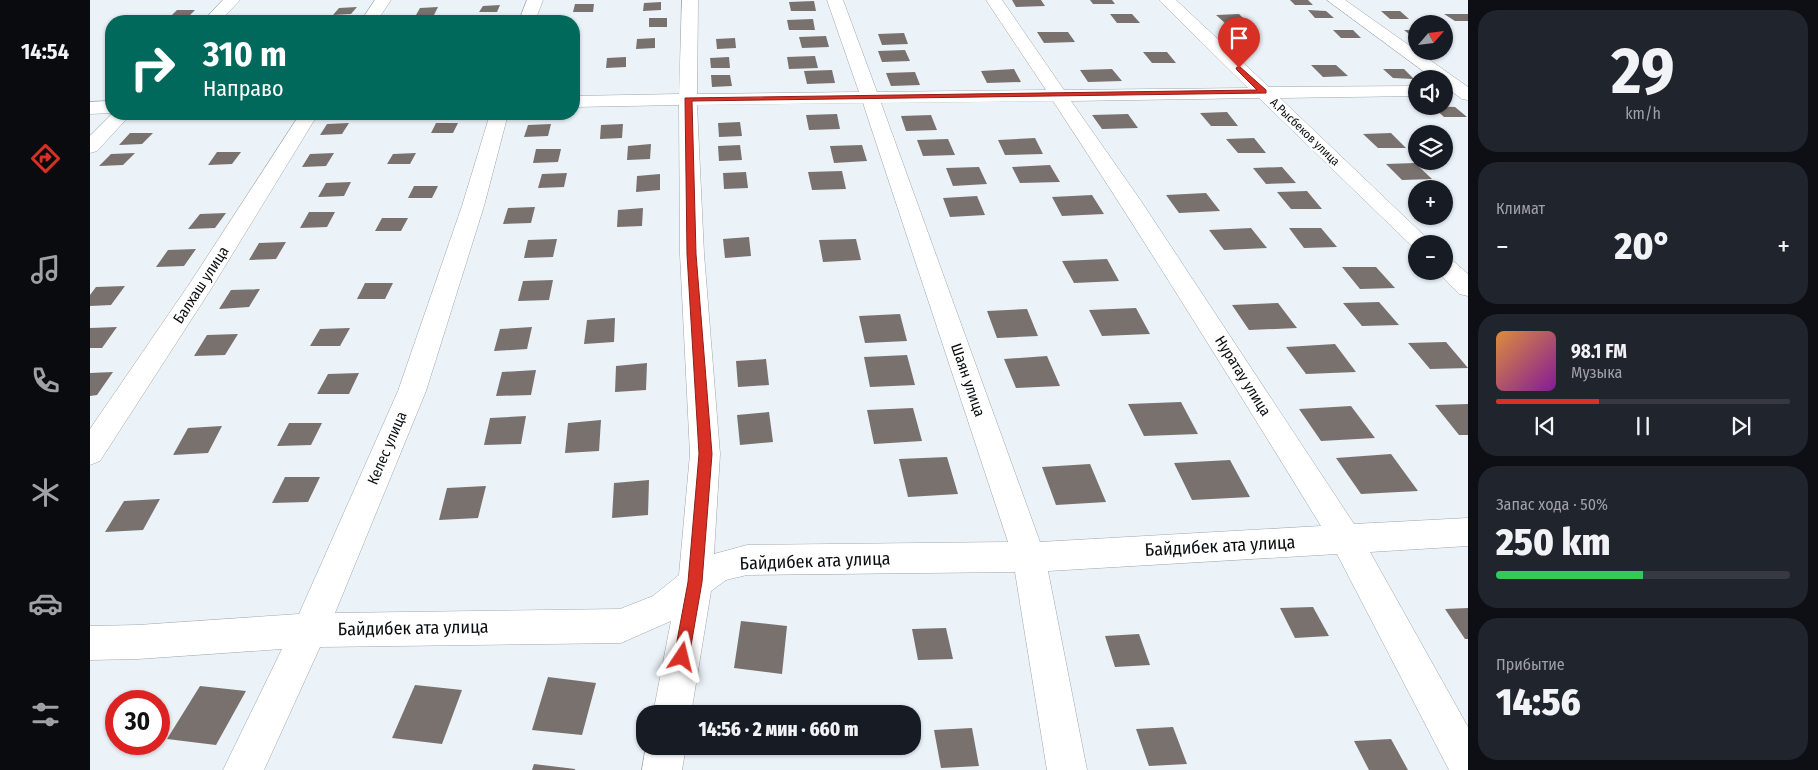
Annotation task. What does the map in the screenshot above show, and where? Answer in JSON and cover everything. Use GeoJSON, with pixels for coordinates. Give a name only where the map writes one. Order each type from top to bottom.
{"type":"FeatureCollection","features":[{"type":"Feature","properties":{"kind":"street"},"geometry":{"type":"LineString","coordinates":[[217,15],[232,0]]}},
{"type":"Feature","properties":{"kind":"street"},"geometry":{"type":"LineString","coordinates":[[373,15],[383,0]]}},
{"type":"Feature","properties":{"kind":"street"},"geometry":{"type":"LineString","coordinates":[[529,15],[535,0]]}},
{"type":"Feature","properties":{"kind":"street"},"geometry":{"type":"LineString","coordinates":[[674,705],[695,582],[705,454],[692,254],[688,99],[690,0]]}},
{"type":"Feature","properties":{"kind":"street","name":"Шаян улица"},"geometry":{"type":"LineString","coordinates":[[835,0],[1029,557],[1067,770]]}},
{"type":"Feature","properties":{"kind":"street","name":"Нуратау улица"},"geometry":{"type":"LineString","coordinates":[[994,0],[1059,94],[1233,360],[1346,539],[1468,766]]}},
{"type":"Feature","properties":{"kind":"street","name":"А.Рысбеков улица"},"geometry":{"type":"LineString","coordinates":[[1167,0],[1413,235]]}},
{"type":"Feature","properties":{"kind":"street"},"geometry":{"type":"LineString","coordinates":[[1335,0],[1466,92]]}},
{"type":"Feature","properties":{"kind":"street"},"geometry":{"type":"LineString","coordinates":[[580,102],[1059,94],[1408,91]]}},
{"type":"Feature","properties":{"kind":"street"},"geometry":{"type":"LineString","coordinates":[[1453,91],[1466,92]]}},
{"type":"Feature","properties":{"kind":"street"},"geometry":{"type":"LineString","coordinates":[[90,108],[105,107]]}},
{"type":"Feature","properties":{"kind":"street"},"geometry":{"type":"LineString","coordinates":[[90,147],[116,120]]}},
{"type":"Feature","properties":{"kind":"street","name":"Балхаш улица"},"geometry":{"type":"LineString","coordinates":[[90,453],[199,289],[305,120]]}},
{"type":"Feature","properties":{"kind":"street","name":"Келес улица"},"geometry":{"type":"LineString","coordinates":[[243,770],[310,630],[412,391],[473,206],[497,120]]}},
{"type":"Feature","properties":{"kind":"street"},"geometry":{"type":"LineString","coordinates":[[1453,274],[1468,288]]}},
{"type":"Feature","properties":{"kind":"street","name":"Байдибек ата улица"},"geometry":{"type":"LineString","coordinates":[[90,644],[310,630],[621,626],[665,608],[695,582],[718,567],[747,560],[1029,557],[1468,532]]}},
{"type":"Feature","properties":{"kind":"street"},"geometry":{"type":"LineString","coordinates":[[662,770],[664,755]]}},
{"type":"Feature","properties":{"kind":"building"},"geometry":{"type":"Polygon","coordinates":[[[1012,0],[1041,0],[1045,6],[1016,7],[1012,0]]]}},
{"type":"Feature","properties":{"kind":"building"},"geometry":{"type":"Polygon","coordinates":[[[1090,0],[1112,0],[1115,4],[1093,4],[1090,0]]]}},
{"type":"Feature","properties":{"kind":"building"},"geometry":{"type":"Polygon","coordinates":[[[1290,0],[1308,0],[1313,5],[1295,5],[1290,0]]]}},
{"type":"Feature","properties":{"kind":"building"},"geometry":{"type":"Polygon","coordinates":[[[814,1],[816,11],[791,11],[789,2],[814,1]]]}},
{"type":"Feature","properties":{"kind":"building"},"geometry":{"type":"Polygon","coordinates":[[[661,2],[661,10],[643,11],[644,3],[661,2]]]}},
{"type":"Feature","properties":{"kind":"building"},"geometry":{"type":"Polygon","coordinates":[[[575,4],[594,4],[593,12],[573,12],[575,4]]]}},
{"type":"Feature","properties":{"kind":"building"},"geometry":{"type":"Polygon","coordinates":[[[500,5],[497,12],[479,12],[483,6],[500,5]]]}},
{"type":"Feature","properties":{"kind":"building"},"geometry":{"type":"Polygon","coordinates":[[[357,7],[351,14],[333,15],[339,8],[357,7]]]}},
{"type":"Feature","properties":{"kind":"building"},"geometry":{"type":"Polygon","coordinates":[[[438,7],[434,15],[416,15],[420,8],[438,7]]]}},
{"type":"Feature","properties":{"kind":"building"},"geometry":{"type":"Polygon","coordinates":[[[177,10],[195,10],[190,15],[172,15],[177,10]]]}},
{"type":"Feature","properties":{"kind":"building"},"geometry":{"type":"Polygon","coordinates":[[[1308,10],[1326,11],[1334,18],[1315,18],[1308,10]]]}},
{"type":"Feature","properties":{"kind":"building"},"geometry":{"type":"Polygon","coordinates":[[[1381,11],[1400,11],[1408,18],[1408,19],[1390,19],[1381,11]]]}},
{"type":"Feature","properties":{"kind":"building"},"geometry":{"type":"Polygon","coordinates":[[[1110,14],[1132,14],[1140,23],[1117,23],[1110,14]]]}},
{"type":"Feature","properties":{"kind":"building"},"geometry":{"type":"Polygon","coordinates":[[[1239,14],[1248,23],[1226,24],[1216,15],[1239,14]]]}},
{"type":"Feature","properties":{"kind":"building"},"geometry":{"type":"Polygon","coordinates":[[[1444,14],[1468,14],[1468,21],[1455,21],[1453,15],[1444,14]]]}},
{"type":"Feature","properties":{"kind":"building"},"geometry":{"type":"Polygon","coordinates":[[[649,18],[667,18],[667,27],[649,27],[649,18]]]}},
{"type":"Feature","properties":{"kind":"building"},"geometry":{"type":"Polygon","coordinates":[[[813,19],[815,30],[789,30],[787,20],[813,19]]]}},
{"type":"Feature","properties":{"kind":"building"},"geometry":{"type":"Polygon","coordinates":[[[1333,30],[1353,30],[1361,38],[1341,38],[1333,30]]]}},
{"type":"Feature","properties":{"kind":"building"},"geometry":{"type":"Polygon","coordinates":[[[1037,32],[1068,32],[1075,42],[1044,43],[1037,32]]]}},
{"type":"Feature","properties":{"kind":"building"},"geometry":{"type":"Polygon","coordinates":[[[904,33],[908,44],[882,45],[878,34],[904,33]]]}},
{"type":"Feature","properties":{"kind":"building"},"geometry":{"type":"Polygon","coordinates":[[[826,36],[829,47],[802,48],[799,37],[826,36]]]}},
{"type":"Feature","properties":{"kind":"building"},"geometry":{"type":"Polygon","coordinates":[[[655,38],[655,48],[636,49],[637,39],[655,38]]]}},
{"type":"Feature","properties":{"kind":"building"},"geometry":{"type":"Polygon","coordinates":[[[735,38],[736,48],[717,49],[716,39],[735,38]]]}},
{"type":"Feature","properties":{"kind":"building"},"geometry":{"type":"Polygon","coordinates":[[[905,50],[910,61],[882,62],[878,51],[905,50]]]}},
{"type":"Feature","properties":{"kind":"building"},"geometry":{"type":"Polygon","coordinates":[[[1143,52],[1167,52],[1176,63],[1152,63],[1143,52]]]}},
{"type":"Feature","properties":{"kind":"building"},"geometry":{"type":"Polygon","coordinates":[[[815,56],[818,68],[789,69],[787,57],[815,56]]]}},
{"type":"Feature","properties":{"kind":"building"},"geometry":{"type":"Polygon","coordinates":[[[626,57],[626,67],[606,68],[607,58],[626,57]]]}},
{"type":"Feature","properties":{"kind":"building"},"geometry":{"type":"Polygon","coordinates":[[[729,57],[730,68],[711,68],[710,58],[729,57]]]}},
{"type":"Feature","properties":{"kind":"building"},"geometry":{"type":"Polygon","coordinates":[[[1311,65],[1336,65],[1348,76],[1323,77],[1311,65]]]}},
{"type":"Feature","properties":{"kind":"building"},"geometry":{"type":"Polygon","coordinates":[[[1014,69],[1021,82],[987,83],[981,71],[1014,69]]]}},
{"type":"Feature","properties":{"kind":"building"},"geometry":{"type":"Polygon","coordinates":[[[1112,69],[1122,81],[1088,82],[1080,70],[1112,69]]]}},
{"type":"Feature","properties":{"kind":"building"},"geometry":{"type":"Polygon","coordinates":[[[1383,69],[1404,69],[1408,73],[1408,79],[1393,78],[1383,69]]]}},
{"type":"Feature","properties":{"kind":"building"},"geometry":{"type":"Polygon","coordinates":[[[832,70],[835,83],[807,84],[804,71],[832,70]]]}},
{"type":"Feature","properties":{"kind":"building"},"geometry":{"type":"Polygon","coordinates":[[[915,72],[920,85],[891,86],[886,73],[915,72]]]}},
{"type":"Feature","properties":{"kind":"building"},"geometry":{"type":"Polygon","coordinates":[[[711,75],[730,75],[732,86],[712,87],[711,75]]]}},
{"type":"Feature","properties":{"kind":"building"},"geometry":{"type":"Polygon","coordinates":[[[1453,107],[1467,117],[1444,117],[1442,115],[1453,115],[1453,107]]]}},
{"type":"Feature","properties":{"kind":"building"},"geometry":{"type":"Polygon","coordinates":[[[1227,112],[1238,126],[1211,126],[1200,113],[1227,112]]]}},
{"type":"Feature","properties":{"kind":"building"},"geometry":{"type":"Polygon","coordinates":[[[837,114],[840,129],[809,130],[806,115],[837,114]]]}},
{"type":"Feature","properties":{"kind":"building"},"geometry":{"type":"Polygon","coordinates":[[[1128,114],[1138,128],[1102,129],[1092,115],[1128,114]]]}},
{"type":"Feature","properties":{"kind":"building"},"geometry":{"type":"Polygon","coordinates":[[[931,115],[937,130],[906,131],[901,116],[931,115]]]}},
{"type":"Feature","properties":{"kind":"building"},"geometry":{"type":"Polygon","coordinates":[[[740,122],[742,136],[719,137],[718,123],[740,122]]]}},
{"type":"Feature","properties":{"kind":"building"},"geometry":{"type":"Polygon","coordinates":[[[349,123],[342,134],[320,135],[327,124],[349,123]]]}},
{"type":"Feature","properties":{"kind":"building"},"geometry":{"type":"Polygon","coordinates":[[[436,123],[458,123],[453,133],[431,133],[436,123]]]}},
{"type":"Feature","properties":{"kind":"building"},"geometry":{"type":"Polygon","coordinates":[[[551,124],[548,136],[524,137],[528,125],[551,124]]]}},
{"type":"Feature","properties":{"kind":"building"},"geometry":{"type":"Polygon","coordinates":[[[623,124],[622,138],[600,139],[601,125],[623,124]]]}},
{"type":"Feature","properties":{"kind":"building"},"geometry":{"type":"Polygon","coordinates":[[[130,133],[153,133],[142,144],[119,145],[130,133]]]}},
{"type":"Feature","properties":{"kind":"building"},"geometry":{"type":"Polygon","coordinates":[[[1391,133],[1406,148],[1378,148],[1363,134],[1391,133]]]}},
{"type":"Feature","properties":{"kind":"building"},"geometry":{"type":"Polygon","coordinates":[[[1035,138],[1043,154],[1005,155],[998,140],[1035,138]]]}},
{"type":"Feature","properties":{"kind":"building"},"geometry":{"type":"Polygon","coordinates":[[[1254,138],[1266,153],[1238,153],[1226,139],[1254,138]]]}},
{"type":"Feature","properties":{"kind":"building"},"geometry":{"type":"Polygon","coordinates":[[[948,139],[955,155],[923,156],[917,140],[948,139]]]}},
{"type":"Feature","properties":{"kind":"building"},"geometry":{"type":"Polygon","coordinates":[[[651,144],[650,159],[627,160],[628,146],[651,144]]]}},
{"type":"Feature","properties":{"kind":"building"},"geometry":{"type":"Polygon","coordinates":[[[740,145],[742,160],[719,161],[718,146],[740,145]]]}},
{"type":"Feature","properties":{"kind":"building"},"geometry":{"type":"Polygon","coordinates":[[[862,145],[867,161],[834,163],[830,146],[862,145]]]}},
{"type":"Feature","properties":{"kind":"building"},"geometry":{"type":"Polygon","coordinates":[[[536,149],[561,149],[558,162],[533,163],[536,149]]]}},
{"type":"Feature","properties":{"kind":"building"},"geometry":{"type":"Polygon","coordinates":[[[217,152],[241,152],[232,164],[208,165],[217,152]]]}},
{"type":"Feature","properties":{"kind":"building"},"geometry":{"type":"Polygon","coordinates":[[[135,153],[123,165],[99,166],[111,154],[135,153]]]}},
{"type":"Feature","properties":{"kind":"building"},"geometry":{"type":"Polygon","coordinates":[[[334,153],[326,166],[302,167],[310,154],[334,153]]]}},
{"type":"Feature","properties":{"kind":"building"},"geometry":{"type":"Polygon","coordinates":[[[416,153],[410,164],[387,164],[393,154],[416,153]]]}},
{"type":"Feature","properties":{"kind":"building"},"geometry":{"type":"Polygon","coordinates":[[[1408,163],[1408,170],[1422,170],[1432,179],[1402,180],[1386,164],[1408,163]]]}},
{"type":"Feature","properties":{"kind":"building"},"geometry":{"type":"Polygon","coordinates":[[[1050,165],[1060,182],[1020,183],[1012,167],[1050,165]]]}},
{"type":"Feature","properties":{"kind":"building"},"geometry":{"type":"Polygon","coordinates":[[[979,167],[987,184],[953,186],[946,168],[979,167]]]}},
{"type":"Feature","properties":{"kind":"building"},"geometry":{"type":"Polygon","coordinates":[[[1282,167],[1296,183],[1266,184],[1253,168],[1282,167]]]}},
{"type":"Feature","properties":{"kind":"building"},"geometry":{"type":"Polygon","coordinates":[[[842,171],[846,189],[812,190],[808,172],[842,171]]]}},
{"type":"Feature","properties":{"kind":"building"},"geometry":{"type":"Polygon","coordinates":[[[746,172],[748,188],[724,189],[723,173],[746,172]]]}},
{"type":"Feature","properties":{"kind":"building"},"geometry":{"type":"Polygon","coordinates":[[[567,173],[564,187],[538,188],[542,174],[567,173]]]}},
{"type":"Feature","properties":{"kind":"building"},"geometry":{"type":"Polygon","coordinates":[[[660,174],[660,190],[636,192],[637,176],[660,174]]]}},
{"type":"Feature","properties":{"kind":"building"},"geometry":{"type":"Polygon","coordinates":[[[351,182],[344,196],[318,197],[326,183],[351,182]]]}},
{"type":"Feature","properties":{"kind":"building"},"geometry":{"type":"Polygon","coordinates":[[[414,186],[438,186],[432,198],[408,198],[414,186]]]}},
{"type":"Feature","properties":{"kind":"building"},"geometry":{"type":"Polygon","coordinates":[[[1307,191],[1322,209],[1291,209],[1277,192],[1307,191]]]}},
{"type":"Feature","properties":{"kind":"building"},"geometry":{"type":"Polygon","coordinates":[[[1206,193],[1220,211],[1179,213],[1166,195],[1206,193]]]}},
{"type":"Feature","properties":{"kind":"building"},"geometry":{"type":"Polygon","coordinates":[[[1092,195],[1104,214],[1062,216],[1052,197],[1092,195]]]}},
{"type":"Feature","properties":{"kind":"building"},"geometry":{"type":"Polygon","coordinates":[[[977,196],[985,215],[950,217],[943,198],[977,196]]]}},
{"type":"Feature","properties":{"kind":"building"},"geometry":{"type":"Polygon","coordinates":[[[535,207],[531,223],[503,224],[508,208],[535,207]]]}},
{"type":"Feature","properties":{"kind":"building"},"geometry":{"type":"Polygon","coordinates":[[[643,208],[642,226],[617,227],[618,210],[643,208]]]}},
{"type":"Feature","properties":{"kind":"building"},"geometry":{"type":"Polygon","coordinates":[[[309,212],[335,212],[327,227],[300,228],[309,212]]]}},
{"type":"Feature","properties":{"kind":"building"},"geometry":{"type":"Polygon","coordinates":[[[226,213],[215,228],[188,229],[200,214],[226,213]]]}},
{"type":"Feature","properties":{"kind":"building"},"geometry":{"type":"Polygon","coordinates":[[[382,218],[408,218],[401,231],[375,231],[382,218]]]}},
{"type":"Feature","properties":{"kind":"building"},"geometry":{"type":"Polygon","coordinates":[[[1251,228],[1267,248],[1224,250],[1209,230],[1251,228]]]}},
{"type":"Feature","properties":{"kind":"building"},"geometry":{"type":"Polygon","coordinates":[[[1289,228],[1321,228],[1337,247],[1304,248],[1289,228]]]}},
{"type":"Feature","properties":{"kind":"building"},"geometry":{"type":"Polygon","coordinates":[[[749,237],[751,256],[725,258],[723,239],[749,237]]]}},
{"type":"Feature","properties":{"kind":"building"},"geometry":{"type":"Polygon","coordinates":[[[557,239],[553,257],[524,258],[528,240],[557,239]]]}},
{"type":"Feature","properties":{"kind":"building"},"geometry":{"type":"Polygon","coordinates":[[[856,239],[861,260],[823,262],[819,240],[856,239]]]}},
{"type":"Feature","properties":{"kind":"building"},"geometry":{"type":"Polygon","coordinates":[[[286,242],[276,259],[249,260],[259,243],[286,242]]]}},
{"type":"Feature","properties":{"kind":"building"},"geometry":{"type":"Polygon","coordinates":[[[196,249],[184,266],[156,267],[168,250],[196,249]]]}},
{"type":"Feature","properties":{"kind":"building"},"geometry":{"type":"Polygon","coordinates":[[[1107,259],[1119,281],[1074,283],[1062,261],[1107,259]]]}},
{"type":"Feature","properties":{"kind":"building"},"geometry":{"type":"Polygon","coordinates":[[[1342,267],[1376,267],[1395,288],[1360,289],[1342,267]]]}},
{"type":"Feature","properties":{"kind":"building"},"geometry":{"type":"Polygon","coordinates":[[[553,280],[549,300],[518,301],[523,281],[553,280]]]}},
{"type":"Feature","properties":{"kind":"building"},"geometry":{"type":"Polygon","coordinates":[[[365,283],[393,283],[385,299],[357,299],[365,283]]]}},
{"type":"Feature","properties":{"kind":"building"},"geometry":{"type":"Polygon","coordinates":[[[125,286],[111,305],[90,306],[90,295],[96,287],[125,286]]]}},
{"type":"Feature","properties":{"kind":"building"},"geometry":{"type":"Polygon","coordinates":[[[260,289],[249,307],[219,309],[231,290],[260,289]]]}},
{"type":"Feature","properties":{"kind":"building"},"geometry":{"type":"Polygon","coordinates":[[[1379,302],[1399,325],[1362,326],[1343,303],[1379,302]]]}},
{"type":"Feature","properties":{"kind":"building"},"geometry":{"type":"Polygon","coordinates":[[[1278,303],[1297,328],[1249,330],[1232,305],[1278,303]]]}},
{"type":"Feature","properties":{"kind":"building"},"geometry":{"type":"Polygon","coordinates":[[[1136,308],[1150,334],[1102,336],[1089,310],[1136,308]]]}},
{"type":"Feature","properties":{"kind":"building"},"geometry":{"type":"Polygon","coordinates":[[[1027,309],[1038,336],[997,338],[987,311],[1027,309]]]}},
{"type":"Feature","properties":{"kind":"building"},"geometry":{"type":"Polygon","coordinates":[[[900,314],[907,341],[865,343],[859,316],[900,314]]]}},
{"type":"Feature","properties":{"kind":"building"},"geometry":{"type":"Polygon","coordinates":[[[615,318],[614,342],[584,344],[587,320],[615,318]]]}},
{"type":"Feature","properties":{"kind":"building"},"geometry":{"type":"Polygon","coordinates":[[[117,327],[102,348],[90,348],[90,328],[117,327]]]}},
{"type":"Feature","properties":{"kind":"building"},"geometry":{"type":"Polygon","coordinates":[[[532,327],[527,349],[494,351],[500,329],[532,327]]]}},
{"type":"Feature","properties":{"kind":"building"},"geometry":{"type":"Polygon","coordinates":[[[350,328],[340,346],[310,346],[320,329],[350,328]]]}},
{"type":"Feature","properties":{"kind":"building"},"geometry":{"type":"Polygon","coordinates":[[[238,334],[225,355],[194,356],[207,335],[238,334]]]}},
{"type":"Feature","properties":{"kind":"building"},"geometry":{"type":"Polygon","coordinates":[[[1446,342],[1468,368],[1430,369],[1408,343],[1446,342]]]}},
{"type":"Feature","properties":{"kind":"building"},"geometry":{"type":"Polygon","coordinates":[[[1335,344],[1356,372],[1306,374],[1286,347],[1335,344]]]}},
{"type":"Feature","properties":{"kind":"building"},"geometry":{"type":"Polygon","coordinates":[[[907,355],[915,385],[870,387],[864,357],[907,355]]]}},
{"type":"Feature","properties":{"kind":"building"},"geometry":{"type":"Polygon","coordinates":[[[1047,356],[1060,386],[1016,388],[1004,359],[1047,356]]]}},
{"type":"Feature","properties":{"kind":"building"},"geometry":{"type":"Polygon","coordinates":[[[766,359],[769,385],[738,387],[736,361],[766,359]]]}},
{"type":"Feature","properties":{"kind":"building"},"geometry":{"type":"Polygon","coordinates":[[[647,363],[646,390],[615,392],[616,366],[647,363]]]}},
{"type":"Feature","properties":{"kind":"building"},"geometry":{"type":"Polygon","coordinates":[[[536,370],[531,395],[496,396],[502,372],[536,370]]]}},
{"type":"Feature","properties":{"kind":"building"},"geometry":{"type":"Polygon","coordinates":[[[113,372],[97,395],[90,396],[90,373],[113,372]]]}},
{"type":"Feature","properties":{"kind":"building"},"geometry":{"type":"Polygon","coordinates":[[[359,373],[349,394],[317,394],[328,374],[359,373]]]}},
{"type":"Feature","properties":{"kind":"building"},"geometry":{"type":"Polygon","coordinates":[[[1181,402],[1198,434],[1144,436],[1128,404],[1181,402]]]}},
{"type":"Feature","properties":{"kind":"building"},"geometry":{"type":"Polygon","coordinates":[[[1468,404],[1468,435],[1459,435],[1435,405],[1468,404]]]}},
{"type":"Feature","properties":{"kind":"building"},"geometry":{"type":"Polygon","coordinates":[[[1351,406],[1375,438],[1321,441],[1299,409],[1351,406]]]}},
{"type":"Feature","properties":{"kind":"building"},"geometry":{"type":"Polygon","coordinates":[[[913,408],[922,441],[874,444],[867,410],[913,408]]]}},
{"type":"Feature","properties":{"kind":"building"},"geometry":{"type":"Polygon","coordinates":[[[769,412],[773,442],[740,445],[737,415],[769,412]]]}},
{"type":"Feature","properties":{"kind":"building"},"geometry":{"type":"Polygon","coordinates":[[[526,416],[521,444],[484,445],[490,418],[526,416]]]}},
{"type":"Feature","properties":{"kind":"building"},"geometry":{"type":"Polygon","coordinates":[[[601,420],[599,451],[565,453],[568,423],[601,420]]]}},
{"type":"Feature","properties":{"kind":"building"},"geometry":{"type":"Polygon","coordinates":[[[289,423],[322,423],[311,445],[277,446],[289,423]]]}},
{"type":"Feature","properties":{"kind":"building"},"geometry":{"type":"Polygon","coordinates":[[[222,426],[208,453],[173,455],[188,428],[222,426]]]}},
{"type":"Feature","properties":{"kind":"building"},"geometry":{"type":"Polygon","coordinates":[[[1391,454],[1418,491],[1361,494],[1336,458],[1391,454]]]}},
{"type":"Feature","properties":{"kind":"building"},"geometry":{"type":"Polygon","coordinates":[[[947,457],[958,494],[908,497],[899,459],[947,457]]]}},
{"type":"Feature","properties":{"kind":"building"},"geometry":{"type":"Polygon","coordinates":[[[1230,460],[1250,497],[1192,500],[1174,463],[1230,460]]]}},
{"type":"Feature","properties":{"kind":"building"},"geometry":{"type":"Polygon","coordinates":[[[1090,464],[1106,502],[1056,505],[1042,467],[1090,464]]]}},
{"type":"Feature","properties":{"kind":"building"},"geometry":{"type":"Polygon","coordinates":[[[285,477],[320,477],[308,502],[272,503],[285,477]]]}},
{"type":"Feature","properties":{"kind":"building"},"geometry":{"type":"Polygon","coordinates":[[[649,480],[648,515],[612,518],[614,483],[649,480]]]}},
{"type":"Feature","properties":{"kind":"building"},"geometry":{"type":"Polygon","coordinates":[[[486,486],[478,518],[439,520],[447,488],[486,486]]]}},
{"type":"Feature","properties":{"kind":"building"},"geometry":{"type":"Polygon","coordinates":[[[160,499],[143,530],[105,532],[124,501],[160,499]]]}},
{"type":"Feature","properties":{"kind":"building"},"geometry":{"type":"Polygon","coordinates":[[[1313,607],[1329,636],[1295,638],[1280,608],[1313,607]]]}},
{"type":"Feature","properties":{"kind":"building"},"geometry":{"type":"Polygon","coordinates":[[[1468,608],[1468,639],[1465,639],[1445,609],[1468,608]]]}},
{"type":"Feature","properties":{"kind":"building"},"geometry":{"type":"Polygon","coordinates":[[[741,621],[787,626],[782,674],[734,668],[741,621]]]}},
{"type":"Feature","properties":{"kind":"building"},"geometry":{"type":"Polygon","coordinates":[[[946,628],[953,659],[918,660],[912,629],[946,628]]]}},
{"type":"Feature","properties":{"kind":"building"},"geometry":{"type":"Polygon","coordinates":[[[1139,634],[1150,665],[1115,667],[1105,636],[1139,634]]]}},
{"type":"Feature","properties":{"kind":"building"},"geometry":{"type":"Polygon","coordinates":[[[548,677],[596,683],[582,735],[532,730],[548,677]]]}},
{"type":"Feature","properties":{"kind":"building"},"geometry":{"type":"Polygon","coordinates":[[[415,685],[462,690],[442,744],[392,738],[415,685]]]}},
{"type":"Feature","properties":{"kind":"building"},"geometry":{"type":"Polygon","coordinates":[[[200,686],[246,691],[216,745],[170,739],[170,734],[200,686]]]}},
{"type":"Feature","properties":{"kind":"building"},"geometry":{"type":"Polygon","coordinates":[[[1173,727],[1187,764],[1149,766],[1136,729],[1173,727]]]}},
{"type":"Feature","properties":{"kind":"building"},"geometry":{"type":"Polygon","coordinates":[[[972,728],[979,766],[941,768],[934,730],[972,728]]]}},
{"type":"Feature","properties":{"kind":"building"},"geometry":{"type":"Polygon","coordinates":[[[1391,739],[1408,770],[1369,770],[1354,741],[1391,739]]]}},
{"type":"Feature","properties":{"kind":"building"},"geometry":{"type":"Polygon","coordinates":[[[534,764],[575,769],[575,770],[532,770],[534,764]]]}},
{"type":"Feature","properties":{"kind":"route"},"geometry":{"type":"LineString","coordinates":[[682,657],[695,582],[705,454],[692,254],[688,99],[1264,92],[1239,68]]}}]}
